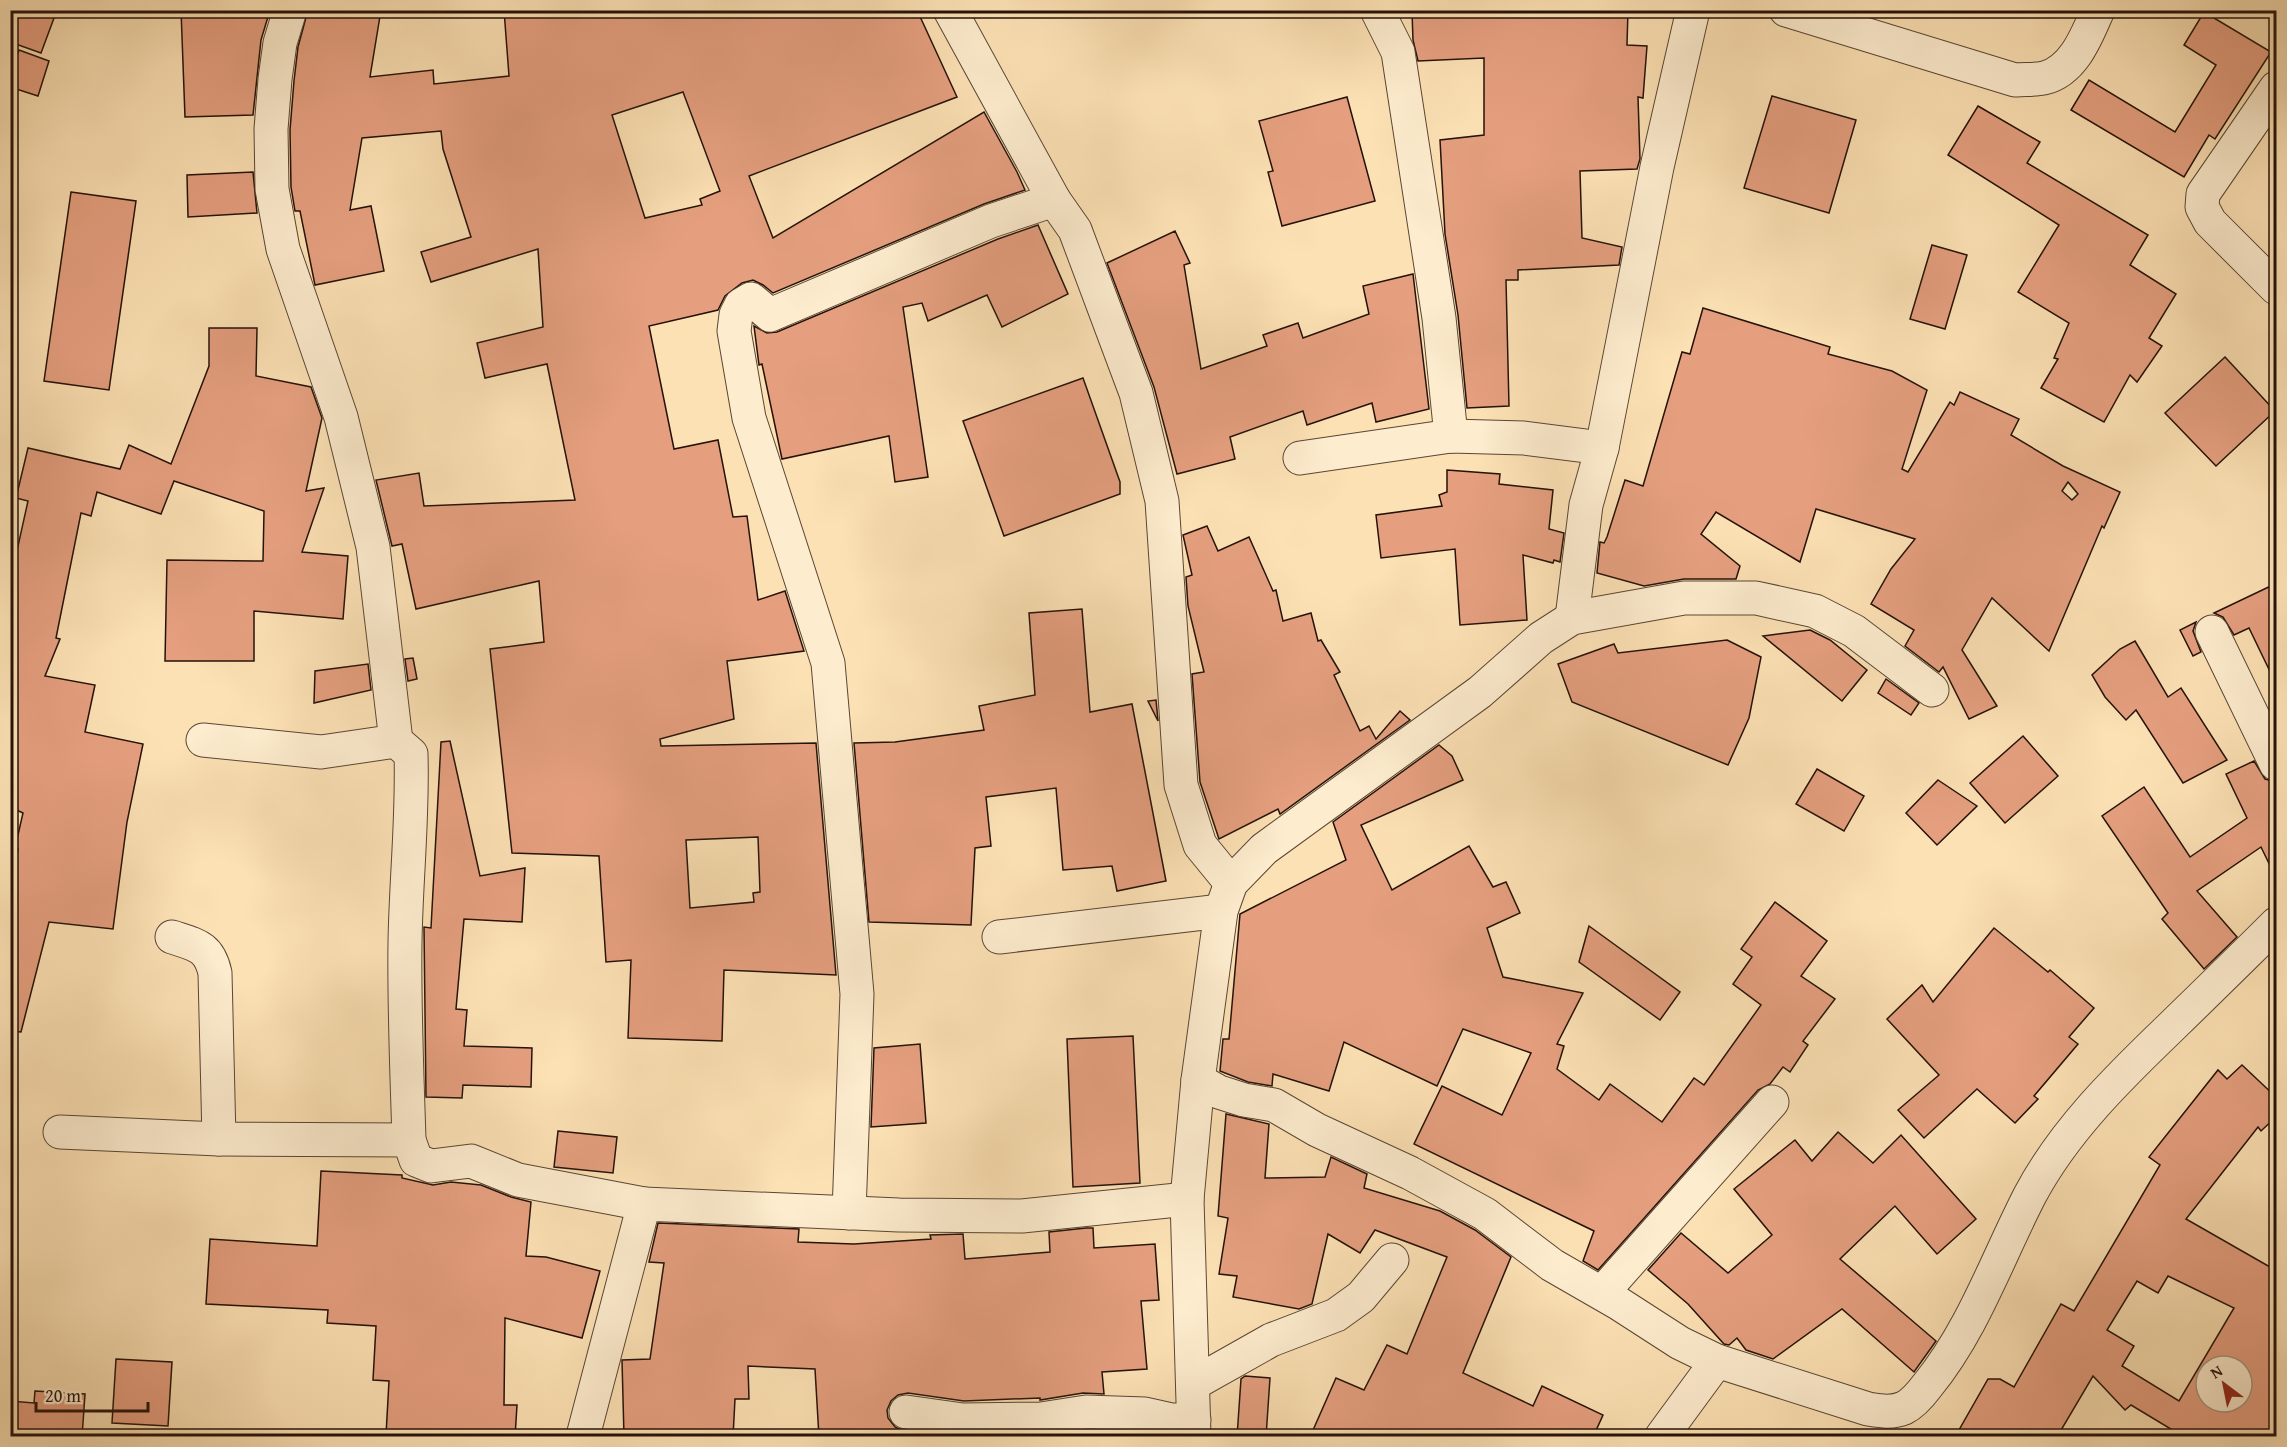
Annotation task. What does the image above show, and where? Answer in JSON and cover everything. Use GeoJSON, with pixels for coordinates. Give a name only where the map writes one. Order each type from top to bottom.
{"type":"FeatureCollection","features":[{"type":"Feature","properties":{"kind":"street"},"geometry":{"type":"LineString","coordinates":[[290,10],[280,44],[275,79],[271,129],[272,189],[283,249],[341,417],[373,547],[396,741],[411,754],[412,804],[405,939],[405,997],[409,1140],[416,1160],[431,1166],[471,1161],[518,1180],[644,1204],[849,1213],[1022,1216],[1187,1199]]}},
{"type":"Feature","properties":{"kind":"street"},"geometry":{"type":"LineString","coordinates":[[950,10],[1054,200],[1075,230],[1136,393],[1162,501],[1181,785],[1200,845],[1226,897]]}},
{"type":"Feature","properties":{"kind":"street"},"geometry":{"type":"LineString","coordinates":[[1377,10],[1398,52],[1439,318],[1451,436]]}},
{"type":"Feature","properties":{"kind":"street"},"geometry":{"type":"LineString","coordinates":[[1572,618],[1586,505],[1602,447],[1657,167],[1693,10]]}},
{"type":"Feature","properties":{"kind":"street"},"geometry":{"type":"LineString","coordinates":[[1786,10],[2015,80],[2045,78],[2063,67],[2079,50],[2098,10]]}},
{"type":"Feature","properties":{"kind":"street"},"geometry":{"type":"LineString","coordinates":[[2277,88],[2203,194],[2202,207],[2210,222],[2277,288]]}},
{"type":"Feature","properties":{"kind":"street"},"geometry":{"type":"LineString","coordinates":[[849,1213],[857,994],[828,663],[749,417],[734,331],[736,315],[741,305],[751,299],[770,315],[991,220],[1054,200]]}},
{"type":"Feature","properties":{"kind":"street"},"geometry":{"type":"LineString","coordinates":[[1300,458],[1451,436],[1524,438],[1602,447]]}},
{"type":"Feature","properties":{"kind":"street"},"geometry":{"type":"LineString","coordinates":[[906,1412],[963,1420],[1041,1419],[1086,1412],[1145,1414],[1194,1428],[1187,1199],[1198,1080],[1226,897],[1264,849],[1480,692],[1541,638],[1572,618],[1684,598],[1756,598],[1815,611],[1854,631],[1932,690]]}},
{"type":"Feature","properties":{"kind":"street"},"geometry":{"type":"LineString","coordinates":[[2212,632],[2277,764]]}},
{"type":"Feature","properties":{"kind":"street"},"geometry":{"type":"LineString","coordinates":[[203,740],[321,752],[396,741]]}},
{"type":"Feature","properties":{"kind":"street"},"geometry":{"type":"LineString","coordinates":[[999,937],[1226,897]]}},
{"type":"Feature","properties":{"kind":"street"},"geometry":{"type":"LineString","coordinates":[[1198,1080],[1227,1095],[1274,1105],[1317,1130],[1410,1173],[1485,1214],[1552,1265],[1602,1293],[1680,1343],[1717,1362],[1868,1409],[1885,1412],[1906,1407],[1939,1371],[1959,1339],[1996,1268],[2031,1194],[2082,1118],[2129,1068],[2277,924]]}},
{"type":"Feature","properties":{"kind":"street"},"geometry":{"type":"LineString","coordinates":[[172,937],[195,944],[207,952],[212,960],[215,973],[219,1139]]}},
{"type":"Feature","properties":{"kind":"street"},"geometry":{"type":"LineString","coordinates":[[1602,1293],[1772,1102]]}},
{"type":"Feature","properties":{"kind":"street"},"geometry":{"type":"LineString","coordinates":[[60,1131],[219,1139],[409,1140]]}},
{"type":"Feature","properties":{"kind":"street"},"geometry":{"type":"LineString","coordinates":[[583,1437],[644,1204]]}},
{"type":"Feature","properties":{"kind":"street"},"geometry":{"type":"LineString","coordinates":[[1193,1384],[1271,1340],[1336,1315],[1361,1298],[1392,1260]]}},
{"type":"Feature","properties":{"kind":"street"},"geometry":{"type":"LineString","coordinates":[[1662,1437],[1717,1362]]}},
{"type":"Feature","properties":{"kind":"building"},"geometry":{"type":"Polygon","coordinates":[[[10,10],[57,10],[41,53],[10,42],[10,10]]]}},
{"type":"Feature","properties":{"kind":"building"},"geometry":{"type":"Polygon","coordinates":[[[181,10],[270,10],[261,40],[253,115],[185,117],[181,10]]]}},
{"type":"Feature","properties":{"kind":"building"},"geometry":{"type":"Polygon","coordinates":[[[308,10],[381,10],[370,77],[433,70],[434,84],[509,76],[504,10],[917,10],[957,97],[749,176],[773,238],[984,112],[1025,190],[984,204],[773,293],[753,280],[742,283],[725,296],[718,310],[649,326],[674,449],[718,440],[733,517],[747,516],[758,600],[785,591],[804,651],[727,661],[734,719],[660,739],[661,746],[816,743],[836,975],[724,970],[722,1041],[628,1038],[631,960],[606,962],[599,856],[512,853],[490,649],[544,642],[539,581],[416,609],[402,544],[392,546],[376,480],[419,473],[424,506],[575,500],[547,364],[485,378],[477,343],[543,327],[538,249],[431,282],[421,252],[471,237],[443,149],[441,131],[362,138],[350,210],[371,206],[384,271],[315,285],[300,211],[295,211],[291,187],[290,130],[298,47],[308,10]],[[683,92],[612,115],[645,218],[702,205],[700,199],[720,191],[683,92]],[[758,837],[686,840],[690,908],[754,902],[753,893],[760,892],[758,837]]]}},
{"type":"Feature","properties":{"kind":"building"},"geometry":{"type":"Polygon","coordinates":[[[1628,10],[1627,45],[1647,46],[1643,98],[1638,97],[1640,159],[1637,169],[1580,171],[1582,238],[1622,247],[1619,265],[1518,270],[1518,280],[1506,280],[1509,406],[1467,408],[1458,315],[1445,234],[1440,140],[1484,135],[1484,58],[1418,61],[1413,40],[1412,12],[1628,10]]]}},
{"type":"Feature","properties":{"kind":"building"},"geometry":{"type":"Polygon","coordinates":[[[2204,12],[2271,52],[2215,139],[2209,135],[2184,177],[2071,110],[2089,80],[2175,132],[2216,65],[2184,45],[2204,12]]]}},
{"type":"Feature","properties":{"kind":"building"},"geometry":{"type":"Polygon","coordinates":[[[19,50],[49,61],[38,96],[10,87],[10,75],[19,50]]]}},
{"type":"Feature","properties":{"kind":"building"},"geometry":{"type":"Polygon","coordinates":[[[1772,96],[1856,120],[1829,213],[1744,188],[1772,96]]]}},
{"type":"Feature","properties":{"kind":"building"},"geometry":{"type":"Polygon","coordinates":[[[1347,97],[1375,201],[1282,226],[1268,172],[1273,171],[1259,121],[1347,97]]]}},
{"type":"Feature","properties":{"kind":"building"},"geometry":{"type":"Polygon","coordinates":[[[1978,106],[2040,142],[2027,163],[2148,235],[2130,265],[2176,294],[2149,338],[2162,346],[2137,382],[2130,375],[2104,422],[2041,388],[2058,359],[2054,358],[2069,323],[2018,292],[2059,225],[1948,155],[1978,106]]]}},
{"type":"Feature","properties":{"kind":"building"},"geometry":{"type":"Polygon","coordinates":[[[253,172],[257,213],[188,217],[187,175],[253,172]]]}},
{"type":"Feature","properties":{"kind":"building"},"geometry":{"type":"Polygon","coordinates":[[[71,192],[136,201],[109,390],[44,381],[71,192]]]}},
{"type":"Feature","properties":{"kind":"building"},"geometry":{"type":"Polygon","coordinates":[[[1038,225],[1068,294],[1002,327],[987,295],[928,321],[922,303],[903,307],[928,477],[895,482],[889,436],[782,459],[762,364],[759,365],[754,326],[767,333],[777,332],[998,239],[1038,225]]]}},
{"type":"Feature","properties":{"kind":"building"},"geometry":{"type":"Polygon","coordinates":[[[1175,231],[1190,263],[1184,265],[1201,369],[1267,346],[1263,335],[1298,323],[1303,338],[1369,314],[1363,286],[1413,274],[1429,409],[1376,422],[1372,403],[1307,425],[1303,411],[1230,437],[1235,459],[1177,474],[1154,387],[1107,263],[1175,231]]]}},
{"type":"Feature","properties":{"kind":"building"},"geometry":{"type":"Polygon","coordinates":[[[1932,245],[1967,255],[1945,329],[1910,319],[1932,245]]]}},
{"type":"Feature","properties":{"kind":"building"},"geometry":{"type":"Polygon","coordinates":[[[1703,308],[1830,347],[1828,354],[1892,371],[1927,390],[1902,469],[1908,472],[1950,402],[1954,405],[1960,392],[2019,419],[2011,435],[2063,466],[2120,492],[2104,528],[2102,526],[2049,651],[1992,598],[1962,650],[1997,706],[1969,719],[1943,667],[1939,672],[1905,646],[1914,630],[1871,604],[1891,569],[1915,539],[1816,509],[1800,562],[1716,512],[1701,534],[1740,566],[1736,579],[1684,579],[1644,586],[1597,573],[1600,542],[1604,543],[1607,537],[1625,480],[1643,486],[1682,352],[1690,354],[1703,308]],[[2068,482],[2062,491],[2072,500],[2078,494],[2068,482]]]}},
{"type":"Feature","properties":{"kind":"building"},"geometry":{"type":"Polygon","coordinates":[[[209,328],[257,328],[256,376],[311,387],[322,418],[306,491],[324,488],[302,552],[348,556],[343,619],[254,611],[254,661],[165,661],[167,560],[263,561],[264,511],[174,481],[161,514],[97,492],[91,516],[81,513],[56,638],[60,639],[45,676],[95,685],[85,732],[143,744],[127,822],[113,929],[49,922],[21,1032],[10,1031],[10,905],[18,849],[15,848],[23,813],[10,807],[10,582],[28,501],[16,498],[28,448],[120,469],[129,445],[171,464],[209,366],[209,328]]]}},
{"type":"Feature","properties":{"kind":"building"},"geometry":{"type":"Polygon","coordinates":[[[2225,357],[2275,411],[2216,466],[2165,413],[2225,357]]]}},
{"type":"Feature","properties":{"kind":"building"},"geometry":{"type":"Polygon","coordinates":[[[1083,378],[1120,482],[1120,494],[1004,536],[963,421],[1083,378]]]}},
{"type":"Feature","properties":{"kind":"building"},"geometry":{"type":"Polygon","coordinates":[[[1447,470],[1500,474],[1499,484],[1553,490],[1549,529],[1564,533],[1560,562],[1554,560],[1553,563],[1523,555],[1527,620],[1460,625],[1455,549],[1381,558],[1376,515],[1442,506],[1439,495],[1447,492],[1447,470]]]}},
{"type":"Feature","properties":{"kind":"building"},"geometry":{"type":"Polygon","coordinates":[[[1207,526],[1218,551],[1249,537],[1273,591],[1276,590],[1283,621],[1311,613],[1318,641],[1321,640],[1340,672],[1334,675],[1360,731],[1369,726],[1376,739],[1400,711],[1410,720],[1280,814],[1278,809],[1219,839],[1200,782],[1192,674],[1204,672],[1188,606],[1186,577],[1192,575],[1183,535],[1207,526]]]}},
{"type":"Feature","properties":{"kind":"building"},"geometry":{"type":"Polygon","coordinates":[[[2277,583],[2277,686],[2249,628],[2234,635],[2223,617],[2214,613],[2277,583]]]}},
{"type":"Feature","properties":{"kind":"building"},"geometry":{"type":"Polygon","coordinates":[[[1082,609],[1090,712],[1132,704],[1166,881],[1117,891],[1112,866],[1063,870],[1056,788],[986,797],[991,846],[975,848],[971,925],[869,922],[854,743],[895,742],[984,730],[979,706],[1035,695],[1029,613],[1082,609]]]}},
{"type":"Feature","properties":{"kind":"building"},"geometry":{"type":"Polygon","coordinates":[[[2196,622],[2193,631],[2201,652],[2193,656],[2180,630],[2196,622]]]}},
{"type":"Feature","properties":{"kind":"building"},"geometry":{"type":"Polygon","coordinates":[[[1810,630],[1830,640],[1867,670],[1842,701],[1763,636],[1810,630]]]}},
{"type":"Feature","properties":{"kind":"building"},"geometry":{"type":"Polygon","coordinates":[[[1727,640],[1761,657],[1749,718],[1728,765],[1572,702],[1558,664],[1614,644],[1618,653],[1727,640]]]}},
{"type":"Feature","properties":{"kind":"building"},"geometry":{"type":"Polygon","coordinates":[[[2135,641],[2168,697],[2181,688],[2227,760],[2183,783],[2136,710],[2126,720],[2105,697],[2092,675],[2120,649],[2135,641]]]}},
{"type":"Feature","properties":{"kind":"building"},"geometry":{"type":"Polygon","coordinates":[[[413,658],[417,679],[408,681],[405,659],[413,658]]]}},
{"type":"Feature","properties":{"kind":"building"},"geometry":{"type":"Polygon","coordinates":[[[368,664],[371,690],[314,703],[315,671],[368,664]]]}},
{"type":"Feature","properties":{"kind":"building"},"geometry":{"type":"Polygon","coordinates":[[[1886,679],[1919,703],[1911,715],[1878,693],[1886,679]]]}},
{"type":"Feature","properties":{"kind":"building"},"geometry":{"type":"Polygon","coordinates":[[[1156,700],[1158,721],[1148,701],[1156,700]]]}},
{"type":"Feature","properties":{"kind":"building"},"geometry":{"type":"Polygon","coordinates":[[[2023,736],[2058,776],[2005,823],[1970,783],[2023,736]]]}},
{"type":"Feature","properties":{"kind":"building"},"geometry":{"type":"Polygon","coordinates":[[[450,741],[480,876],[525,868],[522,922],[464,919],[456,1009],[467,1010],[464,1046],[532,1048],[531,1087],[463,1085],[462,1098],[426,1097],[424,927],[431,928],[441,742],[450,741]]]}},
{"type":"Feature","properties":{"kind":"building"},"geometry":{"type":"Polygon","coordinates":[[[1439,745],[1452,756],[1463,780],[1361,825],[1392,890],[1469,846],[1493,887],[1506,882],[1520,913],[1487,928],[1503,977],[1583,993],[1557,1044],[1564,1046],[1557,1069],[1599,1100],[1610,1084],[1662,1122],[1694,1078],[1704,1085],[1761,1005],[1733,984],[1752,957],[1741,949],[1775,902],[1827,941],[1801,976],[1835,999],[1803,1041],[1808,1045],[1790,1072],[1783,1067],[1770,1084],[1758,1090],[1598,1270],[1583,1261],[1594,1231],[1414,1144],[1442,1086],[1502,1115],[1531,1053],[1463,1029],[1437,1086],[1344,1042],[1329,1091],[1273,1074],[1272,1086],[1248,1082],[1220,1071],[1223,1039],[1229,1039],[1240,914],[1346,860],[1333,822],[1439,745]]]}},
{"type":"Feature","properties":{"kind":"building"},"geometry":{"type":"Polygon","coordinates":[[[2254,761],[2265,779],[2277,782],[2277,880],[2261,847],[2197,891],[2237,937],[2204,969],[2162,919],[2168,913],[2102,816],[2144,787],[2190,857],[2247,818],[2226,774],[2254,761]]]}},
{"type":"Feature","properties":{"kind":"building"},"geometry":{"type":"Polygon","coordinates":[[[1817,769],[1864,796],[1844,831],[1796,804],[1817,769]]]}},
{"type":"Feature","properties":{"kind":"building"},"geometry":{"type":"Polygon","coordinates":[[[1938,780],[1977,806],[1937,845],[1906,813],[1938,780]]]}},
{"type":"Feature","properties":{"kind":"building"},"geometry":{"type":"Polygon","coordinates":[[[1589,926],[1680,992],[1660,1020],[1579,962],[1589,926]]]}},
{"type":"Feature","properties":{"kind":"building"},"geometry":{"type":"Polygon","coordinates":[[[1994,928],[2048,972],[2050,970],[2094,1008],[2069,1037],[2078,1044],[2034,1096],[2038,1099],[2015,1123],[1977,1089],[1924,1138],[1898,1110],[1939,1075],[1887,1019],[1922,985],[1933,1002],[1994,928]]]}},
{"type":"Feature","properties":{"kind":"building"},"geometry":{"type":"Polygon","coordinates":[[[1133,1036],[1140,1183],[1073,1187],[1067,1039],[1133,1036]]]}},
{"type":"Feature","properties":{"kind":"building"},"geometry":{"type":"Polygon","coordinates":[[[920,1044],[926,1123],[871,1127],[874,1048],[920,1044]]]}},
{"type":"Feature","properties":{"kind":"building"},"geometry":{"type":"Polygon","coordinates":[[[2242,1065],[2277,1098],[2277,1116],[2261,1131],[2258,1127],[2186,1219],[2277,1271],[2277,1437],[2184,1437],[2131,1405],[2125,1410],[2093,1376],[2057,1437],[1955,1437],[1988,1379],[2000,1379],[2014,1387],[2061,1304],[2074,1311],[2160,1165],[2149,1157],[2218,1070],[2227,1079],[2242,1065]],[[2168,1276],[2158,1293],[2137,1281],[2107,1330],[2134,1346],[2122,1366],[2179,1401],[2194,1376],[2194,1414],[2254,1414],[2254,1354],[2207,1354],[2234,1308],[2168,1276]]]}},
{"type":"Feature","properties":{"kind":"building"},"geometry":{"type":"Polygon","coordinates":[[[1226,1114],[1269,1124],[1265,1178],[1325,1177],[1331,1157],[1367,1174],[1364,1188],[1440,1211],[1475,1230],[1511,1257],[1463,1373],[1533,1406],[1542,1386],[1603,1415],[1594,1435],[1598,1437],[1310,1437],[1336,1378],[1364,1390],[1387,1345],[1407,1354],[1447,1257],[1375,1230],[1360,1253],[1328,1234],[1312,1304],[1299,1309],[1233,1297],[1237,1276],[1219,1274],[1228,1218],[1218,1216],[1226,1114]]]}},
{"type":"Feature","properties":{"kind":"building"},"geometry":{"type":"Polygon","coordinates":[[[558,1131],[617,1137],[613,1173],[554,1167],[558,1131]]]}},
{"type":"Feature","properties":{"kind":"building"},"geometry":{"type":"Polygon","coordinates":[[[1838,1132],[1873,1163],[1901,1135],[1976,1219],[1937,1254],[1895,1206],[1840,1259],[1936,1341],[1914,1372],[1842,1309],[1773,1359],[1746,1350],[1737,1338],[1729,1345],[1724,1344],[1688,1304],[1648,1270],[1681,1233],[1728,1273],[1772,1235],[1734,1189],[1795,1140],[1812,1161],[1838,1132]]]}},
{"type":"Feature","properties":{"kind":"building"},"geometry":{"type":"Polygon","coordinates":[[[321,1171],[402,1175],[402,1178],[433,1185],[451,1182],[481,1185],[531,1202],[526,1256],[546,1257],[600,1271],[582,1338],[505,1318],[504,1405],[517,1405],[515,1437],[386,1435],[389,1381],[373,1380],[376,1326],[327,1323],[328,1310],[206,1304],[210,1239],[317,1246],[321,1171]]]}},
{"type":"Feature","properties":{"kind":"building"},"geometry":{"type":"Polygon","coordinates":[[[658,1223],[799,1229],[798,1242],[854,1244],[931,1239],[930,1235],[963,1234],[965,1259],[1050,1252],[1049,1232],[1086,1228],[1093,1228],[1094,1248],[1155,1244],[1159,1300],[1141,1301],[1147,1369],[1102,1372],[1104,1394],[1083,1393],[1040,1400],[1040,1398],[964,1401],[908,1393],[898,1395],[891,1401],[887,1410],[888,1418],[895,1427],[903,1431],[946,1437],[819,1437],[815,1369],[748,1366],[749,1399],[735,1399],[733,1437],[624,1437],[622,1360],[650,1359],[664,1263],[649,1262],[658,1223]]]}},
{"type":"Feature","properties":{"kind":"building"},"geometry":{"type":"Polygon","coordinates":[[[116,1359],[172,1362],[168,1426],[112,1423],[116,1359]]]}},
{"type":"Feature","properties":{"kind":"building"},"geometry":{"type":"Polygon","coordinates":[[[1245,1376],[1270,1378],[1266,1437],[1237,1437],[1241,1379],[1245,1376]]]}},
{"type":"Feature","properties":{"kind":"building"},"geometry":{"type":"Polygon","coordinates":[[[35,1391],[85,1394],[82,1437],[10,1437],[10,1401],[34,1403],[35,1391]]]}},
{"type":"Feature","properties":{"kind":"building"},"geometry":{"type":"Polygon","coordinates":[[[1087,1431],[1106,1431],[1107,1437],[1060,1437],[1087,1431]]]}}]}
